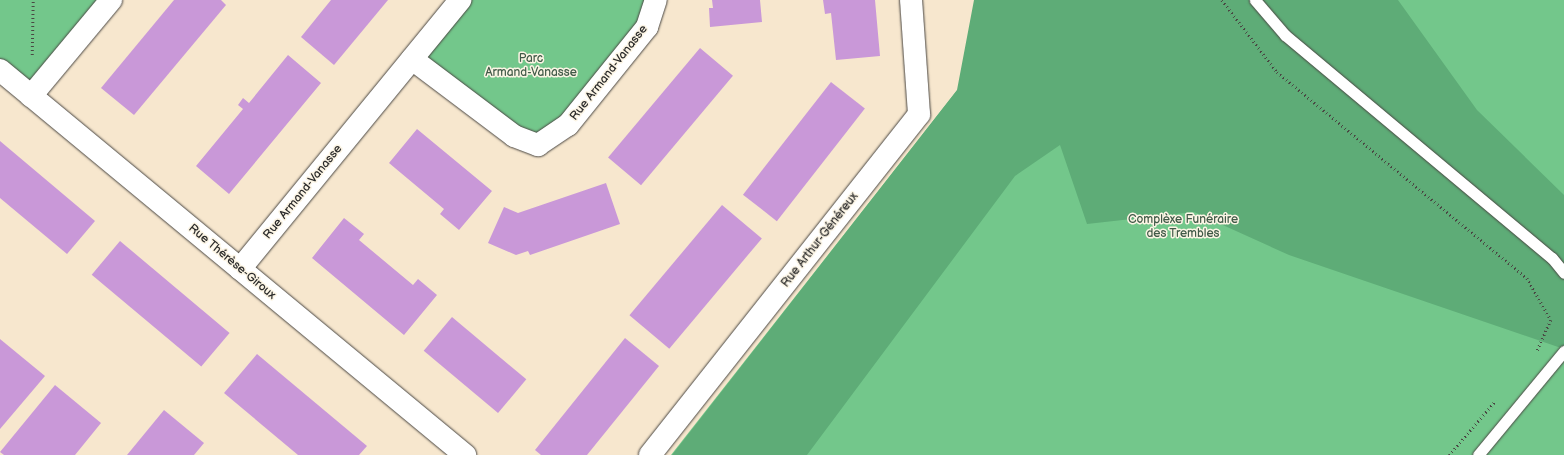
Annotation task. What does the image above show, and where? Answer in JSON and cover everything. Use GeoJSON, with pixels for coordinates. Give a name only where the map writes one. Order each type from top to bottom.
{"type":"FeatureCollection","features":[{"type":"Feature","properties":{"kind":"street"},"geometry":{"type":"LineString","coordinates":[[32,96],[111,0]]}},
{"type":"Feature","properties":{"kind":"street","name":"Rue Armand-Vanasse"},"geometry":{"type":"LineString","coordinates":[[240,269],[460,0]]}},
{"type":"Feature","properties":{"kind":"street","name":"Rue Armand-Vanasse"},"geometry":{"type":"LineString","coordinates":[[412,59],[514,136],[538,145],[568,125],[647,27],[656,0]]}},
{"type":"Feature","properties":{"kind":"street","name":"Rue Arthur-Généreux"},"geometry":{"type":"LineString","coordinates":[[650,455],[919,114],[911,0]]}},
{"type":"Feature","properties":{"kind":"street","name":"Rue Thérèse-Giroux"},"geometry":{"type":"LineString","coordinates":[[0,70],[465,455]]}},
{"type":"Feature","properties":{"kind":"lane"},"geometry":{"type":"LineString","coordinates":[[1255,0],[1285,35],[1552,258],[1564,273]]}},
{"type":"Feature","properties":{"kind":"lane"},"geometry":{"type":"LineString","coordinates":[[1478,455],[1564,352]]}},
{"type":"Feature","properties":{"kind":"path"},"geometry":{"type":"LineString","coordinates":[[32,96],[33,0]]}},
{"type":"Feature","properties":{"kind":"path"},"geometry":{"type":"LineString","coordinates":[[1222,0],[1277,72],[1527,278],[1551,320],[1535,355]]}},
{"type":"Feature","properties":{"kind":"path"},"geometry":{"type":"LineString","coordinates":[[1449,455],[1500,396]]}},
{"type":"Feature","properties":{"kind":"green space"},"geometry":{"type":"Polygon","coordinates":[[[0,0],[111,0],[31,96],[0,70],[0,0]]]}},
{"type":"Feature","properties":{"kind":"green space","name":"Parc Armand-Vanasse"},"geometry":{"type":"Polygon","coordinates":[[[460,0],[656,0],[538,145],[412,59],[460,0]]]}},
{"type":"Feature","properties":{"kind":"green space"},"geometry":{"type":"Polygon","coordinates":[[[974,0],[1398,0],[1477,110],[1564,195],[1564,349],[1289,255],[1194,212],[1087,224],[1060,145],[1015,176],[807,455],[672,455],[957,90],[974,0]]]}},
{"type":"Feature","properties":{"kind":"green space","name":"Complèxe Funéraire des Trembles"},"geometry":{"type":"Polygon","coordinates":[[[1028,0],[1564,0],[1564,455],[671,455],[1028,0]]]}},
{"type":"Feature","properties":{"kind":"building"},"geometry":{"type":"Polygon","coordinates":[[[174,0],[221,0],[226,5],[134,115],[101,88],[174,0]]]}},
{"type":"Feature","properties":{"kind":"building"},"geometry":{"type":"Polygon","coordinates":[[[331,0],[388,0],[334,65],[301,37],[331,0]]]}},
{"type":"Feature","properties":{"kind":"building"},"geometry":{"type":"Polygon","coordinates":[[[712,0],[760,0],[762,22],[710,27],[709,8],[713,8],[712,0]]]}},
{"type":"Feature","properties":{"kind":"building"},"geometry":{"type":"Polygon","coordinates":[[[823,0],[875,0],[880,56],[836,60],[831,13],[825,14],[823,0]]]}},
{"type":"Feature","properties":{"kind":"building"},"geometry":{"type":"Polygon","coordinates":[[[700,48],[733,76],[641,185],[608,158],[700,48]]]}},
{"type":"Feature","properties":{"kind":"building"},"geometry":{"type":"Polygon","coordinates":[[[288,55],[321,83],[229,194],[196,166],[243,109],[238,105],[243,98],[249,103],[288,55]]]}},
{"type":"Feature","properties":{"kind":"building"},"geometry":{"type":"Polygon","coordinates":[[[831,82],[865,108],[777,221],[743,195],[831,82]]]}},
{"type":"Feature","properties":{"kind":"building"},"geometry":{"type":"Polygon","coordinates":[[[417,129],[492,191],[459,230],[440,214],[444,209],[389,163],[417,129]]]}},
{"type":"Feature","properties":{"kind":"building"},"geometry":{"type":"Polygon","coordinates":[[[0,141],[95,221],[67,254],[0,198],[0,141]]]}},
{"type":"Feature","properties":{"kind":"building"},"geometry":{"type":"Polygon","coordinates":[[[606,183],[620,224],[530,255],[528,251],[516,255],[488,243],[504,207],[518,213],[606,183]]]}},
{"type":"Feature","properties":{"kind":"building"},"geometry":{"type":"Polygon","coordinates":[[[722,205],[762,238],[669,349],[629,315],[722,205]]]}},
{"type":"Feature","properties":{"kind":"building"},"geometry":{"type":"Polygon","coordinates":[[[344,218],[364,234],[359,240],[413,285],[418,279],[437,295],[404,335],[312,258],[344,218]]]}},
{"type":"Feature","properties":{"kind":"building"},"geometry":{"type":"Polygon","coordinates":[[[120,241],[230,333],[201,367],[92,275],[120,241]]]}},
{"type":"Feature","properties":{"kind":"building"},"geometry":{"type":"Polygon","coordinates":[[[452,317],[526,379],[498,413],[424,351],[452,317]]]}},
{"type":"Feature","properties":{"kind":"building"},"geometry":{"type":"Polygon","coordinates":[[[625,338],[659,366],[587,455],[541,455],[535,450],[625,338]]]}},
{"type":"Feature","properties":{"kind":"building"},"geometry":{"type":"Polygon","coordinates":[[[0,339],[45,376],[0,429],[0,339]]]}},
{"type":"Feature","properties":{"kind":"building"},"geometry":{"type":"Polygon","coordinates":[[[257,354],[367,446],[359,455],[298,455],[224,393],[257,354]]]}},
{"type":"Feature","properties":{"kind":"building"},"geometry":{"type":"Polygon","coordinates":[[[55,385],[101,423],[75,455],[4,455],[0,452],[55,385]]]}},
{"type":"Feature","properties":{"kind":"building"},"geometry":{"type":"Polygon","coordinates":[[[164,410],[204,443],[194,455],[127,455],[164,410]]]}}]}
